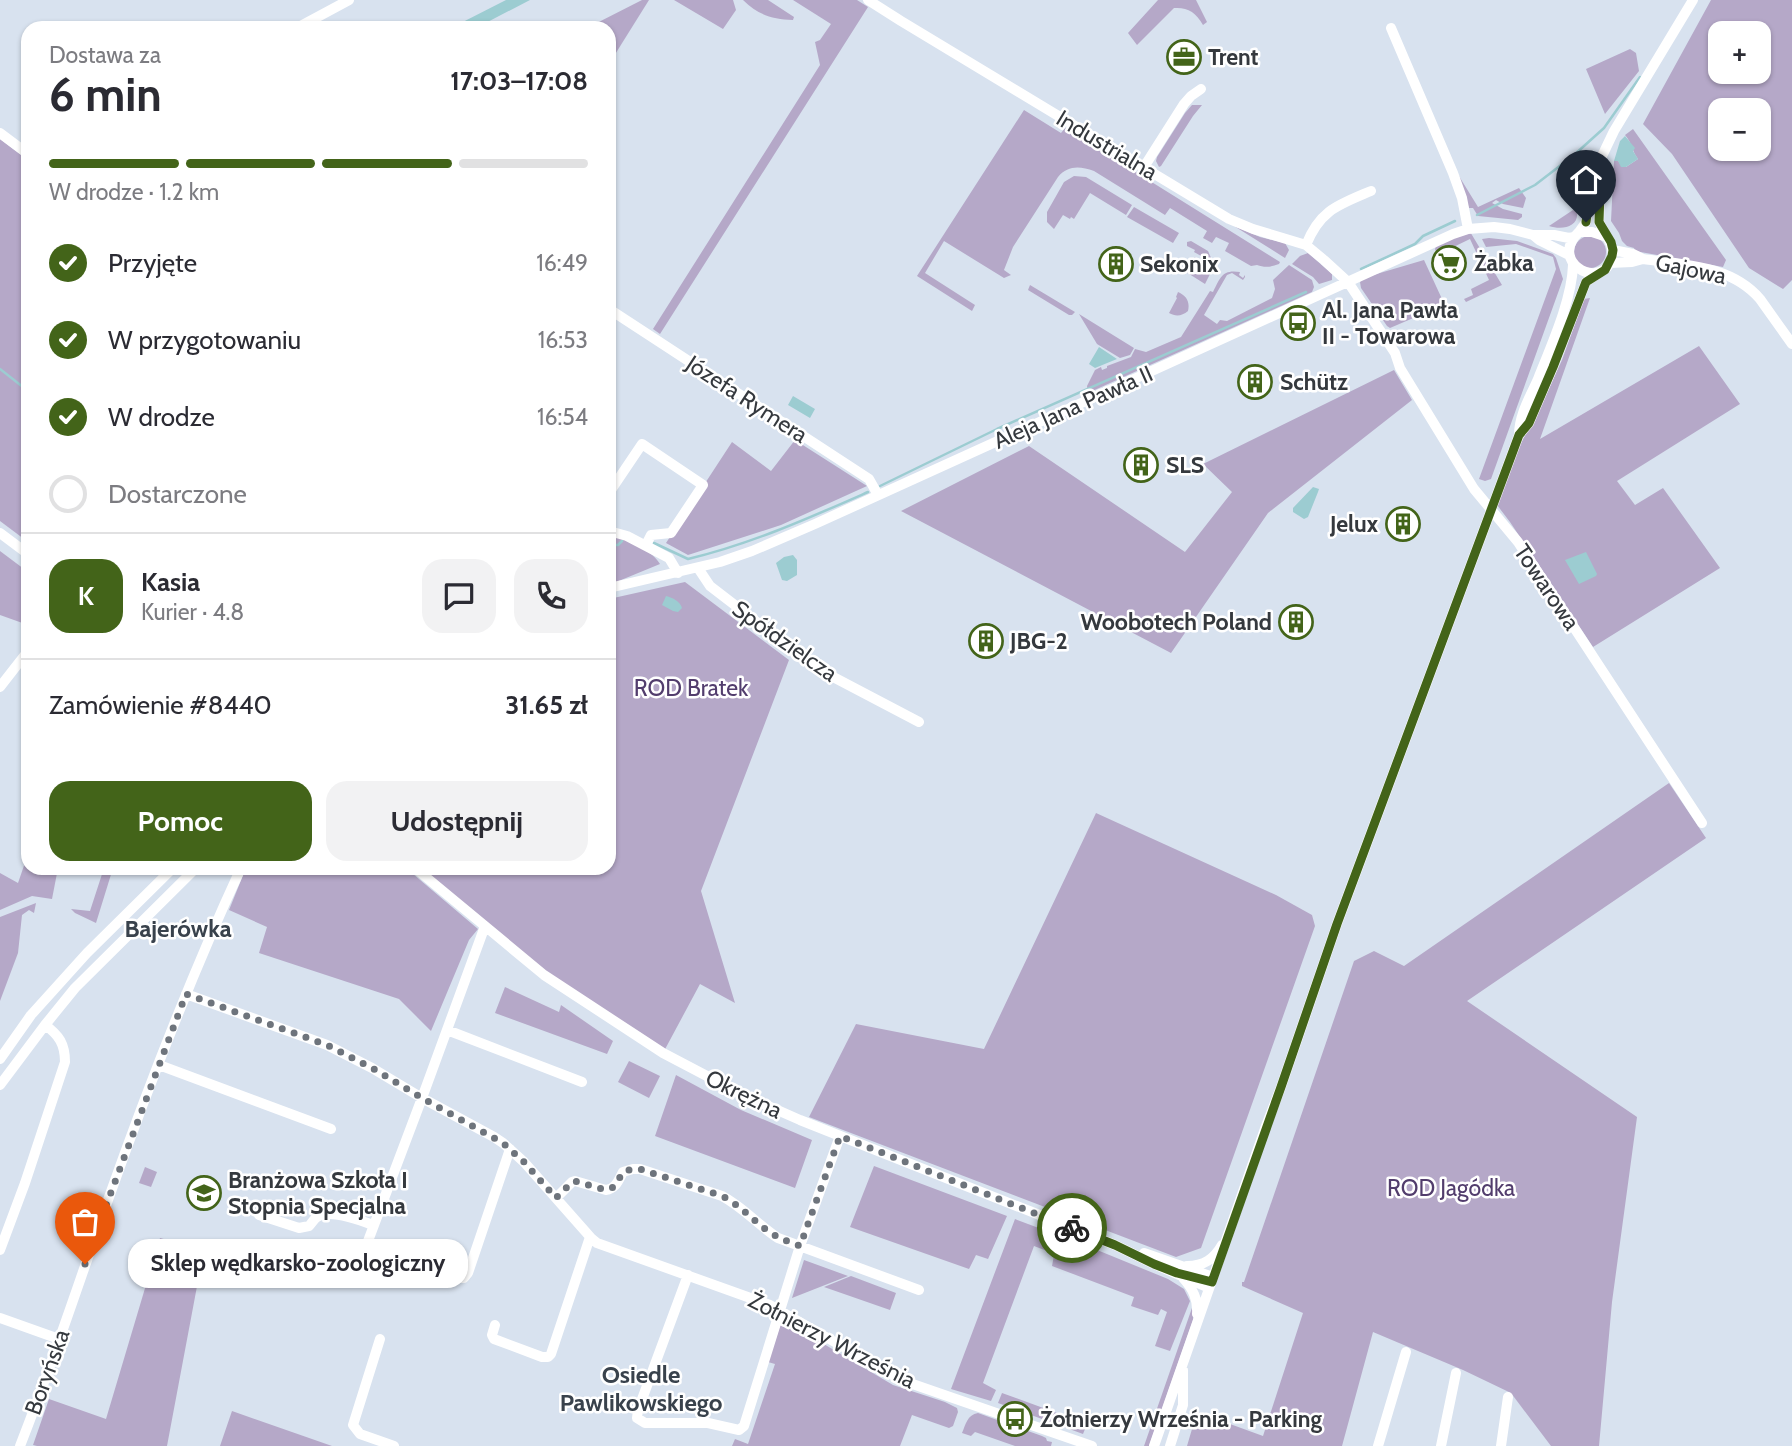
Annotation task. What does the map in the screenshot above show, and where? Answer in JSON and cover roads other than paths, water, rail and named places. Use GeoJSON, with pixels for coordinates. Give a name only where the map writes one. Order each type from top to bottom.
{"type":"FeatureCollection","features":[{"type":"Feature","properties":{"kind":"street"},"geometry":{"type":"LineString","coordinates":[[312,21],[349,0]]}},
{"type":"Feature","properties":{"kind":"street","name":"Industrialna"},"geometry":{"type":"LineString","coordinates":[[868,0],[1229,219],[1306,245],[1348,282]]}},
{"type":"Feature","properties":{"kind":"street"},"geometry":{"type":"LineString","coordinates":[[1519,435],[1519,422],[1546,359],[1573,281],[1569,248],[1586,222],[1592,177],[1624,113],[1693,0]]}},
{"type":"Feature","properties":{"kind":"street"},"geometry":{"type":"LineString","coordinates":[[1391,28],[1454,173],[1468,229]]}},
{"type":"Feature","properties":{"kind":"street"},"geometry":{"type":"LineString","coordinates":[[1144,167],[1184,104],[1202,89]]}},
{"type":"Feature","properties":{"kind":"street"},"geometry":{"type":"LineString","coordinates":[[0,133],[21,149]]}},
{"type":"Feature","properties":{"kind":"street"},"geometry":{"type":"LineString","coordinates":[[1154,1446],[1337,924],[1490,509],[1519,435],[1529,423],[1553,367],[1586,282],[1605,270],[1610,263],[1613,250],[1599,222],[1601,160]]}},
{"type":"Feature","properties":{"kind":"street"},"geometry":{"type":"LineString","coordinates":[[1306,245],[1318,220],[1330,210],[1371,191]]}},
{"type":"Feature","properties":{"kind":"street","name":"Aleja Jana Pawła II"},"geometry":{"type":"LineString","coordinates":[[616,586],[698,568],[752,551],[1468,229],[1494,227],[1533,235],[1569,238],[1576,235]]}},
{"type":"Feature","properties":{"kind":"street"},"geometry":{"type":"LineString","coordinates":[[1576,235],[1592,232],[1607,237]]}},
{"type":"Feature","properties":{"kind":"street","name":"Aleja Jana Pawła II"},"geometry":{"type":"LineString","coordinates":[[1533,235],[1571,260]]}},
{"type":"Feature","properties":{"kind":"street","name":"Gajowa"},"geometry":{"type":"LineString","coordinates":[[1613,250],[1643,259],[1708,269],[1735,278],[1755,293],[1792,344]]}},
{"type":"Feature","properties":{"kind":"street","name":"Gajowa"},"geometry":{"type":"LineString","coordinates":[[1610,263],[1643,259]]}},
{"type":"Feature","properties":{"kind":"street"},"geometry":{"type":"LineString","coordinates":[[1571,260],[1583,271],[1599,273]]}},
{"type":"Feature","properties":{"kind":"street","name":"Towarowa"},"geometry":{"type":"LineString","coordinates":[[1348,282],[1395,353],[1400,368],[1474,489],[1520,545],[1702,823]]}},
{"type":"Feature","properties":{"kind":"street","name":"Józefa Rymera"},"geometry":{"type":"LineString","coordinates":[[616,314],[869,479],[878,495]]}},
{"type":"Feature","properties":{"kind":"street"},"geometry":{"type":"LineString","coordinates":[[616,483],[642,444],[703,485],[671,533],[651,536],[646,545]]}},
{"type":"Feature","properties":{"kind":"street"},"geometry":{"type":"LineString","coordinates":[[0,533],[21,549]]}},
{"type":"Feature","properties":{"kind":"street"},"geometry":{"type":"LineString","coordinates":[[616,533],[646,545],[668,558],[678,573]]}},
{"type":"Feature","properties":{"kind":"street","name":"Spółdzielcza"},"geometry":{"type":"LineString","coordinates":[[698,568],[710,586],[801,658],[919,722]]}},
{"type":"Feature","properties":{"kind":"street"},"geometry":{"type":"LineString","coordinates":[[0,687],[21,660]]}},
{"type":"Feature","properties":{"kind":"street"},"geometry":{"type":"LineString","coordinates":[[0,1059],[32,1015],[87,953],[166,875]]}},
{"type":"Feature","properties":{"kind":"street"},"geometry":{"type":"LineString","coordinates":[[0,1085],[75,988],[189,875]]}},
{"type":"Feature","properties":{"kind":"street","name":"Boryńska"},"geometry":{"type":"LineString","coordinates":[[20,1446],[108,1199],[186,994],[238,875]]}},
{"type":"Feature","properties":{"kind":"street","name":"Okrężna"},"geometry":{"type":"LineString","coordinates":[[423,875],[544,975],[657,1050],[743,1095],[1115,1245],[1154,1264],[1180,1269],[1211,1282]]}},
{"type":"Feature","properties":{"kind":"street"},"geometry":{"type":"LineString","coordinates":[[485,926],[368,1241],[371,1245],[464,1278],[510,1149]]}},
{"type":"Feature","properties":{"kind":"street","name":"Żołnierzy Września"},"geometry":{"type":"LineString","coordinates":[[186,994],[327,1045],[494,1137],[524,1162],[597,1243],[760,1300],[901,1380],[1058,1440],[1092,1446]]}},
{"type":"Feature","properties":{"kind":"street"},"geometry":{"type":"LineString","coordinates":[[0,1251],[65,1062],[65,1049],[53,1031],[45,1025]]}},
{"type":"Feature","properties":{"kind":"street"},"geometry":{"type":"LineString","coordinates":[[447,1030],[582,1082]]}},
{"type":"Feature","properties":{"kind":"street"},"geometry":{"type":"LineString","coordinates":[[159,1065],[331,1129]]}},
{"type":"Feature","properties":{"kind":"street"},"geometry":{"type":"LineString","coordinates":[[688,1275],[637,1418],[645,1423],[708,1423],[733,1430],[742,1429],[800,1246],[840,1136]]}},
{"type":"Feature","properties":{"kind":"street"},"geometry":{"type":"LineString","coordinates":[[556,1198],[572,1182],[606,1190],[615,1186],[623,1172],[640,1169],[722,1196],[778,1237],[919,1290]]}},
{"type":"Feature","properties":{"kind":"street"},"geometry":{"type":"LineString","coordinates":[[259,1215],[299,1228],[309,1226],[321,1215],[353,1217],[373,1225]]}},
{"type":"Feature","properties":{"kind":"street"},"geometry":{"type":"LineString","coordinates":[[1196,1324],[1195,1296],[1180,1269],[1207,1262],[1219,1251],[1229,1234]]}},
{"type":"Feature","properties":{"kind":"street"},"geometry":{"type":"LineString","coordinates":[[495,1325],[492,1335],[494,1339],[548,1357],[590,1237]]}},
{"type":"Feature","properties":{"kind":"street"},"geometry":{"type":"LineString","coordinates":[[0,1318],[59,1339]]}},
{"type":"Feature","properties":{"kind":"street"},"geometry":{"type":"LineString","coordinates":[[380,1339],[354,1425],[360,1434],[394,1446]]}},
{"type":"Feature","properties":{"kind":"street"},"geometry":{"type":"LineString","coordinates":[[1378,1446],[1406,1352]]}},
{"type":"Feature","properties":{"kind":"street"},"geometry":{"type":"LineString","coordinates":[[1170,1446],[1183,1405],[1183,1360]]}},
{"type":"Feature","properties":{"kind":"street"},"geometry":{"type":"LineString","coordinates":[[1441,1446],[1456,1373]]}},
{"type":"Feature","properties":{"kind":"street"},"geometry":{"type":"LineString","coordinates":[[1501,1446],[1508,1397]]}},
{"type":"Feature","properties":{"kind":"waterway"},"geometry":{"type":"LineString","coordinates":[[1477,215],[1535,185],[1574,155],[1604,128],[1640,77]]}},
{"type":"Feature","properties":{"kind":"waterway"},"geometry":{"type":"LineString","coordinates":[[1361,269],[1415,244],[1423,236],[1455,221]]}},
{"type":"Feature","properties":{"kind":"waterway"},"geometry":{"type":"LineString","coordinates":[[880,486],[997,429],[1306,292]]}},
{"type":"Feature","properties":{"kind":"waterway"},"geometry":{"type":"LineString","coordinates":[[0,369],[21,386]]}},
{"type":"Feature","properties":{"kind":"waterway"},"geometry":{"type":"LineString","coordinates":[[654,543],[688,559],[757,538],[868,492]]}},
{"type":"Feature","properties":{"kind":"waterway"},"geometry":{"type":"LineString","coordinates":[[616,545],[622,541]]}},
{"type":"Feature","properties":{"kind":"place","name":"Trent"},"geometry":{"type":"Point","coordinates":[1184,57]}},
{"type":"Feature","properties":{"kind":"place","name":"Żabka"},"geometry":{"type":"Point","coordinates":[1449,263]}},
{"type":"Feature","properties":{"kind":"place","name":"Sekonix"},"geometry":{"type":"Point","coordinates":[1116,264]}},
{"type":"Feature","properties":{"kind":"place","name":"Al. Jana Pawła II - Towarowa"},"geometry":{"type":"Point","coordinates":[1298,323]}},
{"type":"Feature","properties":{"kind":"place","name":"Schütz"},"geometry":{"type":"Point","coordinates":[1255,382]}},
{"type":"Feature","properties":{"kind":"place","name":"SLS"},"geometry":{"type":"Point","coordinates":[1141,465]}},
{"type":"Feature","properties":{"kind":"place","name":"Jelux"},"geometry":{"type":"Point","coordinates":[1403,524]}},
{"type":"Feature","properties":{"kind":"place","name":"Woobotech Poland"},"geometry":{"type":"Point","coordinates":[1296,622]}},
{"type":"Feature","properties":{"kind":"place","name":"JBG-2"},"geometry":{"type":"Point","coordinates":[986,641]}},
{"type":"Feature","properties":{"kind":"place","name":"Branżowa Szkoła I Stopnia Specjalna"},"geometry":{"type":"Point","coordinates":[204,1193]}},
{"type":"Feature","properties":{"kind":"place","name":"Sklep wędkarsko-zoologiczny"},"geometry":{"type":"Point","coordinates":[85,1264]}},
{"type":"Feature","properties":{"kind":"place","name":"Żołnierzy Września - Parking"},"geometry":{"type":"Point","coordinates":[1015,1419]}},
{"type":"Feature","properties":{"kind":"district","name":"Bajerówka"},"geometry":{"type":"Point","coordinates":[178,928]}},
{"type":"Feature","properties":{"kind":"district","name":"Osiedle Pawlikowskiego"},"geometry":{"type":"Point","coordinates":[641,1388]}},
{"type":"Feature","properties":{"kind":"park label","name":"ROD Bratek"},"geometry":{"type":"Point","coordinates":[691,688]}},
{"type":"Feature","properties":{"kind":"park label","name":"ROD Jagódka"},"geometry":{"type":"Point","coordinates":[1451,1188]}}]}
